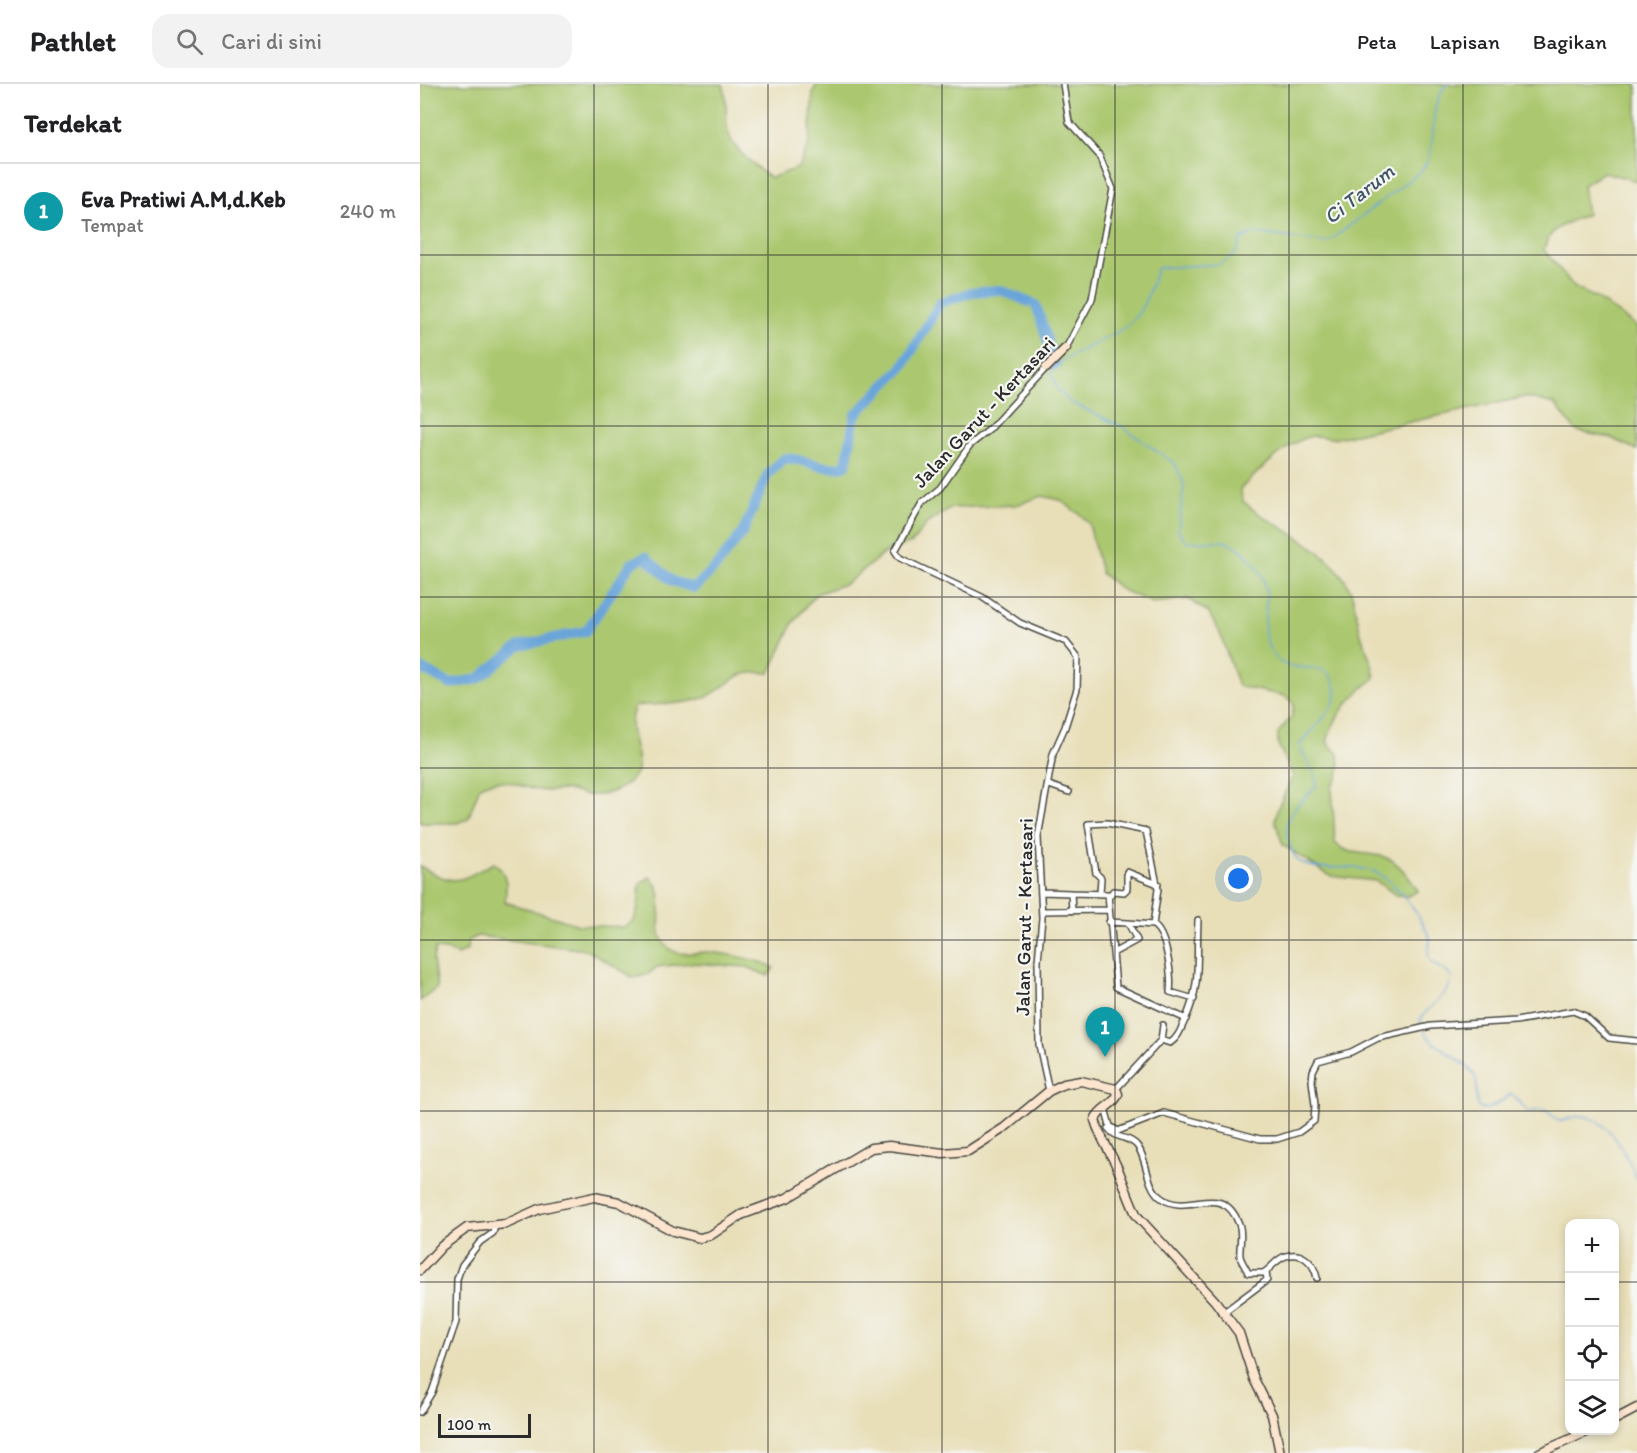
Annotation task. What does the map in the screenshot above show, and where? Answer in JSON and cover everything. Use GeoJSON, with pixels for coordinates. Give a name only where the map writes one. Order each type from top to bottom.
{"type":"FeatureCollection","features":[{"type":"Feature","properties":{"kind":"main road","name":"Jalan Garut - Kertasari"},"geometry":{"type":"LineString","coordinates":[[1046,368],[1066,348]]}},
{"type":"Feature","properties":{"kind":"main road"},"geometry":{"type":"LineString","coordinates":[[420,1270],[442,1246],[463,1230],[478,1225],[495,1226],[516,1220],[539,1209],[594,1197],[619,1202],[673,1231],[700,1238],[711,1235],[741,1215],[800,1191],[871,1148],[889,1146],[943,1153],[968,1151],[1004,1128],[1049,1092],[1076,1081],[1116,1089],[1117,1098],[1097,1115],[1097,1128],[1116,1165],[1137,1216],[1168,1246],[1224,1312],[1239,1334],[1254,1378],[1272,1415],[1280,1453]]}},
{"type":"Feature","properties":{"kind":"main road"},"geometry":{"type":"LineString","coordinates":[[1619,1417],[1637,1408]]}},
{"type":"Feature","properties":{"kind":"main road"},"geometry":{"type":"LineString","coordinates":[[1539,1453],[1582,1435]]}},
{"type":"Feature","properties":{"kind":"street","name":"Jalan Garut - Kertasari"},"geometry":{"type":"LineString","coordinates":[[1063,84],[1069,122],[1099,155],[1113,189],[1092,299],[1066,348]]}},
{"type":"Feature","properties":{"kind":"street","name":"Jalan Garut - Kertasari"},"geometry":{"type":"LineString","coordinates":[[1046,368],[989,430],[970,445],[940,488],[922,503],[895,551],[904,560],[982,597],[1020,623],[1066,642],[1075,651],[1079,666],[1077,689],[1053,754],[1038,837],[1042,892],[1039,1045],[1049,1092]]}},
{"type":"Feature","properties":{"kind":"street"},"geometry":{"type":"LineString","coordinates":[[1049,785],[1069,792]]}},
{"type":"Feature","properties":{"kind":"street"},"geometry":{"type":"LineString","coordinates":[[1100,893],[1101,878],[1096,874],[1088,824],[1124,825],[1148,833],[1158,884],[1153,925]]}},
{"type":"Feature","properties":{"kind":"street"},"geometry":{"type":"LineString","coordinates":[[1158,884],[1127,872],[1127,889],[1124,892],[1113,891],[1109,898],[1109,922],[1118,989],[1186,1019]]}},
{"type":"Feature","properties":{"kind":"street"},"geometry":{"type":"LineString","coordinates":[[1042,892],[1100,893],[1108,894],[1109,898]]}},
{"type":"Feature","properties":{"kind":"street"},"geometry":{"type":"LineString","coordinates":[[1071,893],[1072,911]]}},
{"type":"Feature","properties":{"kind":"street"},"geometry":{"type":"LineString","coordinates":[[1042,911],[1108,910]]}},
{"type":"Feature","properties":{"kind":"street"},"geometry":{"type":"LineString","coordinates":[[1161,1040],[1167,1044],[1172,1042],[1186,1019],[1194,999],[1198,980],[1198,920]]}},
{"type":"Feature","properties":{"kind":"street"},"geometry":{"type":"LineString","coordinates":[[1109,922],[1153,925],[1160,931],[1171,978],[1170,992],[1194,999]]}},
{"type":"Feature","properties":{"kind":"street"},"geometry":{"type":"LineString","coordinates":[[1113,954],[1137,939],[1128,922]]}},
{"type":"Feature","properties":{"kind":"street"},"geometry":{"type":"LineString","coordinates":[[1107,1121],[1112,1129],[1120,1131],[1167,1113],[1260,1139],[1277,1139],[1299,1132],[1314,1121],[1316,1114],[1312,1081],[1313,1071],[1318,1061],[1351,1052],[1368,1042],[1443,1024],[1516,1021],[1573,1011],[1586,1016],[1609,1038],[1637,1041]]}},
{"type":"Feature","properties":{"kind":"street"},"geometry":{"type":"LineString","coordinates":[[1116,1089],[1161,1040],[1163,1025]]}},
{"type":"Feature","properties":{"kind":"street"},"geometry":{"type":"LineString","coordinates":[[1105,1108],[1108,1128],[1116,1137],[1132,1141],[1138,1146],[1152,1185],[1160,1197],[1176,1204],[1214,1200],[1224,1204],[1239,1224],[1240,1257],[1248,1272],[1266,1272],[1285,1256],[1299,1256],[1311,1263],[1317,1278]]}},
{"type":"Feature","properties":{"kind":"street"},"geometry":{"type":"LineString","coordinates":[[420,1412],[432,1392],[456,1322],[457,1279],[462,1265],[480,1242],[493,1233],[495,1226]]}},
{"type":"Feature","properties":{"kind":"street"},"geometry":{"type":"LineString","coordinates":[[1224,1312],[1267,1280],[1266,1272]]}},
{"type":"Feature","properties":{"kind":"green space"},"geometry":{"type":"Polygon","coordinates":[[[420,84],[723,84],[727,127],[732,142],[744,156],[770,178],[798,168],[809,144],[813,92],[817,84],[1637,84],[1637,181],[1604,172],[1583,185],[1587,214],[1566,223],[1555,231],[1546,242],[1544,250],[1575,288],[1596,298],[1637,327],[1637,450],[1611,438],[1576,431],[1555,404],[1525,397],[1337,438],[1313,436],[1304,438],[1284,450],[1240,489],[1243,501],[1251,508],[1306,542],[1331,562],[1350,589],[1375,678],[1345,706],[1334,723],[1327,742],[1338,754],[1340,765],[1338,777],[1332,787],[1335,843],[1347,851],[1389,859],[1402,869],[1418,891],[1408,896],[1396,895],[1376,881],[1330,876],[1283,845],[1275,821],[1277,810],[1293,776],[1278,744],[1278,733],[1292,716],[1294,704],[1285,696],[1238,686],[1220,633],[1208,612],[1188,599],[1153,603],[1122,590],[1101,573],[1089,524],[1060,500],[1042,496],[1016,505],[951,508],[926,524],[912,543],[887,551],[847,583],[816,594],[793,623],[770,673],[739,676],[716,692],[698,700],[635,706],[631,725],[638,767],[632,779],[621,788],[600,795],[587,795],[568,790],[542,791],[509,782],[495,781],[480,786],[468,819],[457,823],[420,823],[420,84]]]}},
{"type":"Feature","properties":{"kind":"green space"},"geometry":{"type":"Polygon","coordinates":[[[494,863],[502,871],[506,880],[505,902],[579,925],[625,927],[634,920],[638,908],[640,884],[650,877],[659,895],[660,933],[663,942],[670,949],[683,953],[707,952],[732,955],[761,962],[774,968],[768,976],[747,967],[691,963],[657,967],[648,974],[634,978],[587,950],[477,936],[468,941],[467,950],[457,955],[447,950],[435,949],[433,960],[437,988],[420,1001],[420,866],[443,878],[458,880],[494,863]]]}},
{"type":"Feature","properties":{"kind":"waterway"},"geometry":{"type":"LineString","coordinates":[[1423,1026],[1420,1020],[1447,990],[1452,978],[1431,962],[1428,953],[1429,936],[1414,909],[1393,885],[1377,873],[1358,868],[1323,868],[1304,864],[1294,856],[1289,843],[1287,834],[1289,818],[1297,805],[1316,787],[1316,776],[1299,746],[1333,705],[1336,697],[1333,680],[1328,673],[1321,670],[1287,666],[1280,662],[1270,650],[1265,637],[1265,585],[1260,571],[1242,550],[1227,542],[1186,541],[1178,531],[1184,485],[1175,464],[1123,427],[1070,402],[1058,390],[1051,373],[1065,360],[1130,323],[1144,304],[1157,268],[1220,264],[1236,253],[1241,239],[1257,233],[1327,243],[1421,171],[1431,149],[1436,105],[1447,84]]}},
{"type":"Feature","properties":{"kind":"waterway","name":"Ci Tarum"},"geometry":{"type":"LineString","coordinates":[[420,668],[450,684],[478,679],[519,646],[586,631],[631,564],[645,557],[672,581],[694,588],[716,567],[743,532],[768,474],[785,458],[824,467],[846,465],[855,415],[902,368],[940,303],[972,292],[1000,290],[1036,305],[1055,365]]}},
{"type":"Feature","properties":{"kind":"waterway"},"geometry":{"type":"LineString","coordinates":[[1424,1031],[1433,1042],[1463,1063],[1474,1075],[1477,1082],[1478,1107],[1492,1107],[1512,1094],[1528,1112],[1545,1110],[1559,1121],[1579,1116],[1592,1119],[1610,1131],[1617,1140],[1637,1179]]}},
{"type":"Feature","properties":{"kind":"place","name":"Eva Pratiwi A.M,d.Keb"},"geometry":{"type":"Point","coordinates":[1105,1057]}}]}
